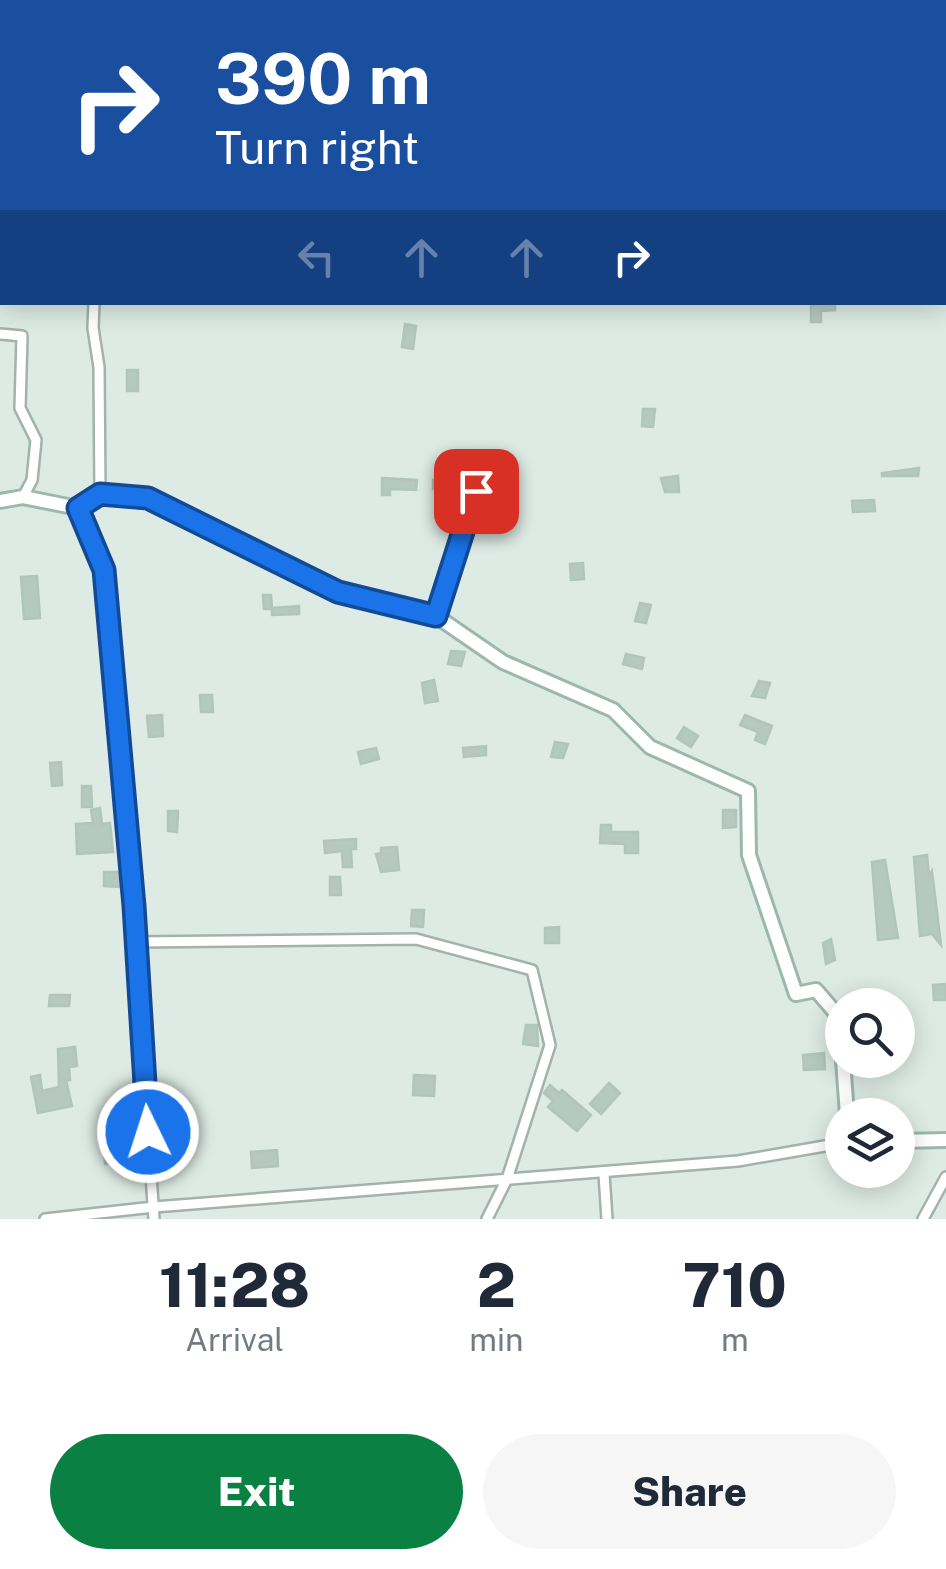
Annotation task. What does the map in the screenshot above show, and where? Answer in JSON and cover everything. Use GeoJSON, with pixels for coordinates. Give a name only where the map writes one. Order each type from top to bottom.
{"type":"FeatureCollection","features":[{"type":"Feature","properties":{"kind":"street"},"geometry":{"type":"LineString","coordinates":[[94,305],[99,368],[100,494]]}},
{"type":"Feature","properties":{"kind":"street"},"geometry":{"type":"LineString","coordinates":[[0,334],[22,336],[20,408],[36,440],[32,480],[23,497]]}},
{"type":"Feature","properties":{"kind":"street"},"geometry":{"type":"LineString","coordinates":[[436,616],[476,491]]}},
{"type":"Feature","properties":{"kind":"street"},"geometry":{"type":"LineString","coordinates":[[0,500],[23,497],[78,508],[100,494],[148,498],[338,592],[436,616],[503,662],[613,710],[650,747],[748,790],[748,855],[796,994],[816,990],[825,1000]]}},
{"type":"Feature","properties":{"kind":"street"},"geometry":{"type":"LineString","coordinates":[[78,508],[104,570],[136,942],[154,1219]]}},
{"type":"Feature","properties":{"kind":"street"},"geometry":{"type":"LineString","coordinates":[[136,942],[416,939],[532,970],[550,1045],[507,1179],[487,1219]]}},
{"type":"Feature","properties":{"kind":"street"},"geometry":{"type":"LineString","coordinates":[[915,1141],[946,1140]]}},
{"type":"Feature","properties":{"kind":"street"},"geometry":{"type":"LineString","coordinates":[[45,1219],[154,1207],[604,1174],[738,1161],[825,1146]]}},
{"type":"Feature","properties":{"kind":"street"},"geometry":{"type":"LineString","coordinates":[[604,1174],[607,1219]]}},
{"type":"Feature","properties":{"kind":"street"},"geometry":{"type":"LineString","coordinates":[[923,1219],[946,1177]]}},
{"type":"Feature","properties":{"kind":"building"},"geometry":{"type":"Polygon","coordinates":[[[811,305],[835,305],[835,310],[821,311],[821,322],[811,322],[811,305]]]}},
{"type":"Feature","properties":{"kind":"building"},"geometry":{"type":"Polygon","coordinates":[[[405,324],[416,326],[413,349],[402,347],[405,324]]]}},
{"type":"Feature","properties":{"kind":"building"},"geometry":{"type":"Polygon","coordinates":[[[127,370],[138,370],[138,391],[127,391],[127,370]]]}},
{"type":"Feature","properties":{"kind":"building"},"geometry":{"type":"Polygon","coordinates":[[[643,409],[655,409],[653,427],[642,426],[643,409]]]}},
{"type":"Feature","properties":{"kind":"building"},"geometry":{"type":"Polygon","coordinates":[[[495,456],[510,458],[510,504],[492,504],[495,456]]]}},
{"type":"Feature","properties":{"kind":"building"},"geometry":{"type":"Polygon","coordinates":[[[919,468],[918,476],[882,476],[882,473],[919,468]]]}},
{"type":"Feature","properties":{"kind":"building"},"geometry":{"type":"Polygon","coordinates":[[[678,476],[679,492],[665,492],[661,478],[678,476]]]}},
{"type":"Feature","properties":{"kind":"building"},"geometry":{"type":"Polygon","coordinates":[[[382,478],[417,480],[416,490],[390,489],[390,495],[382,495],[382,478]]]}},
{"type":"Feature","properties":{"kind":"building"},"geometry":{"type":"Polygon","coordinates":[[[455,479],[455,489],[433,489],[433,480],[455,479]]]}},
{"type":"Feature","properties":{"kind":"building"},"geometry":{"type":"Polygon","coordinates":[[[874,500],[875,511],[853,512],[852,501],[874,500]]]}},
{"type":"Feature","properties":{"kind":"building"},"geometry":{"type":"Polygon","coordinates":[[[583,563],[584,579],[571,580],[570,564],[583,563]]]}},
{"type":"Feature","properties":{"kind":"building"},"geometry":{"type":"Polygon","coordinates":[[[37,576],[40,618],[24,619],[21,577],[37,576]]]}},
{"type":"Feature","properties":{"kind":"building"},"geometry":{"type":"Polygon","coordinates":[[[263,595],[271,595],[272,608],[299,606],[299,614],[272,615],[272,609],[264,609],[263,595]]]}},
{"type":"Feature","properties":{"kind":"building"},"geometry":{"type":"Polygon","coordinates":[[[640,603],[651,605],[646,623],[635,621],[640,603]]]}},
{"type":"Feature","properties":{"kind":"building"},"geometry":{"type":"Polygon","coordinates":[[[451,651],[465,652],[461,666],[448,664],[451,651]]]}},
{"type":"Feature","properties":{"kind":"building"},"geometry":{"type":"Polygon","coordinates":[[[626,654],[644,658],[642,669],[623,664],[626,654]]]}},
{"type":"Feature","properties":{"kind":"building"},"geometry":{"type":"Polygon","coordinates":[[[434,680],[438,701],[425,703],[422,683],[434,680]]]}},
{"type":"Feature","properties":{"kind":"building"},"geometry":{"type":"Polygon","coordinates":[[[759,681],[770,683],[765,698],[752,696],[759,681]]]}},
{"type":"Feature","properties":{"kind":"building"},"geometry":{"type":"Polygon","coordinates":[[[200,695],[212,695],[213,712],[201,712],[200,695]]]}},
{"type":"Feature","properties":{"kind":"building"},"geometry":{"type":"Polygon","coordinates":[[[162,715],[163,736],[149,737],[147,716],[162,715]]]}},
{"type":"Feature","properties":{"kind":"building"},"geometry":{"type":"Polygon","coordinates":[[[745,715],[772,726],[765,744],[755,740],[758,732],[740,725],[745,715]]]}},
{"type":"Feature","properties":{"kind":"building"},"geometry":{"type":"Polygon","coordinates":[[[684,727],[698,736],[691,747],[677,738],[684,727]]]}},
{"type":"Feature","properties":{"kind":"building"},"geometry":{"type":"Polygon","coordinates":[[[555,742],[568,744],[563,758],[551,757],[555,742]]]}},
{"type":"Feature","properties":{"kind":"building"},"geometry":{"type":"Polygon","coordinates":[[[486,746],[486,755],[464,757],[463,748],[486,746]]]}},
{"type":"Feature","properties":{"kind":"building"},"geometry":{"type":"Polygon","coordinates":[[[376,748],[379,759],[361,764],[358,752],[376,748]]]}},
{"type":"Feature","properties":{"kind":"building"},"geometry":{"type":"Polygon","coordinates":[[[61,762],[62,785],[52,786],[50,763],[61,762]]]}},
{"type":"Feature","properties":{"kind":"building"},"geometry":{"type":"Polygon","coordinates":[[[82,786],[91,786],[92,807],[82,807],[82,786]]]}},
{"type":"Feature","properties":{"kind":"building"},"geometry":{"type":"Polygon","coordinates":[[[100,808],[102,824],[110,823],[113,852],[77,854],[76,824],[93,823],[91,810],[100,808]]]}},
{"type":"Feature","properties":{"kind":"building"},"geometry":{"type":"Polygon","coordinates":[[[723,810],[736,810],[736,827],[723,828],[723,810]]]}},
{"type":"Feature","properties":{"kind":"building"},"geometry":{"type":"Polygon","coordinates":[[[168,811],[178,811],[177,832],[168,831],[168,811]]]}},
{"type":"Feature","properties":{"kind":"building"},"geometry":{"type":"Polygon","coordinates":[[[601,825],[611,825],[611,832],[638,832],[638,853],[625,853],[625,844],[600,843],[601,825]]]}},
{"type":"Feature","properties":{"kind":"building"},"geometry":{"type":"Polygon","coordinates":[[[356,839],[356,849],[351,849],[352,867],[343,867],[342,851],[325,853],[324,841],[356,839]]]}},
{"type":"Feature","properties":{"kind":"building"},"geometry":{"type":"Polygon","coordinates":[[[397,847],[399,870],[381,872],[376,854],[381,853],[381,848],[397,847]]]}},
{"type":"Feature","properties":{"kind":"building"},"geometry":{"type":"Polygon","coordinates":[[[927,855],[941,945],[932,934],[920,936],[914,857],[927,855]]]}},
{"type":"Feature","properties":{"kind":"building"},"geometry":{"type":"Polygon","coordinates":[[[885,860],[898,938],[878,940],[872,862],[885,860]]]}},
{"type":"Feature","properties":{"kind":"building"},"geometry":{"type":"Polygon","coordinates":[[[104,872],[120,872],[120,887],[104,886],[104,872]]]}},
{"type":"Feature","properties":{"kind":"building"},"geometry":{"type":"Polygon","coordinates":[[[330,877],[340,877],[341,895],[330,895],[330,877]]]}},
{"type":"Feature","properties":{"kind":"building"},"geometry":{"type":"Polygon","coordinates":[[[412,910],[424,910],[423,927],[411,926],[412,910]]]}},
{"type":"Feature","properties":{"kind":"building"},"geometry":{"type":"Polygon","coordinates":[[[559,927],[559,943],[545,943],[545,928],[559,927]]]}},
{"type":"Feature","properties":{"kind":"building"},"geometry":{"type":"Polygon","coordinates":[[[831,939],[835,960],[826,964],[823,943],[831,939]]]}},
{"type":"Feature","properties":{"kind":"building"},"geometry":{"type":"Polygon","coordinates":[[[946,984],[946,1000],[934,1000],[933,985],[946,984]]]}},
{"type":"Feature","properties":{"kind":"building"},"geometry":{"type":"Polygon","coordinates":[[[50,995],[70,995],[69,1006],[49,1006],[50,995]]]}},
{"type":"Feature","properties":{"kind":"building"},"geometry":{"type":"Polygon","coordinates":[[[526,1025],[537,1025],[538,1046],[523,1044],[526,1025]]]}},
{"type":"Feature","properties":{"kind":"building"},"geometry":{"type":"Polygon","coordinates":[[[75,1047],[77,1066],[69,1067],[70,1080],[66,1080],[72,1106],[38,1113],[31,1077],[40,1075],[42,1091],[59,1087],[58,1049],[75,1047]]]}},
{"type":"Feature","properties":{"kind":"building"},"geometry":{"type":"Polygon","coordinates":[[[824,1053],[825,1069],[804,1070],[803,1055],[824,1053]]]}},
{"type":"Feature","properties":{"kind":"building"},"geometry":{"type":"Polygon","coordinates":[[[414,1075],[435,1076],[434,1096],[413,1095],[414,1075]]]}},
{"type":"Feature","properties":{"kind":"building"},"geometry":{"type":"Polygon","coordinates":[[[609,1083],[620,1093],[601,1114],[590,1104],[609,1083]]]}},
{"type":"Feature","properties":{"kind":"building"},"geometry":{"type":"Polygon","coordinates":[[[550,1085],[559,1093],[562,1090],[591,1115],[577,1131],[548,1107],[553,1101],[544,1093],[550,1085]]]}},
{"type":"Feature","properties":{"kind":"building"},"geometry":{"type":"Polygon","coordinates":[[[129,1139],[131,1162],[105,1164],[103,1140],[129,1139]]]}},
{"type":"Feature","properties":{"kind":"building"},"geometry":{"type":"Polygon","coordinates":[[[277,1150],[278,1166],[252,1168],[251,1152],[277,1150]]]}},
{"type":"Feature","properties":{"kind":"route"},"geometry":{"type":"LineString","coordinates":[[148,1132],[134,906],[104,570],[78,508],[100,494],[148,498],[338,592],[436,616],[476,491]]}}]}
